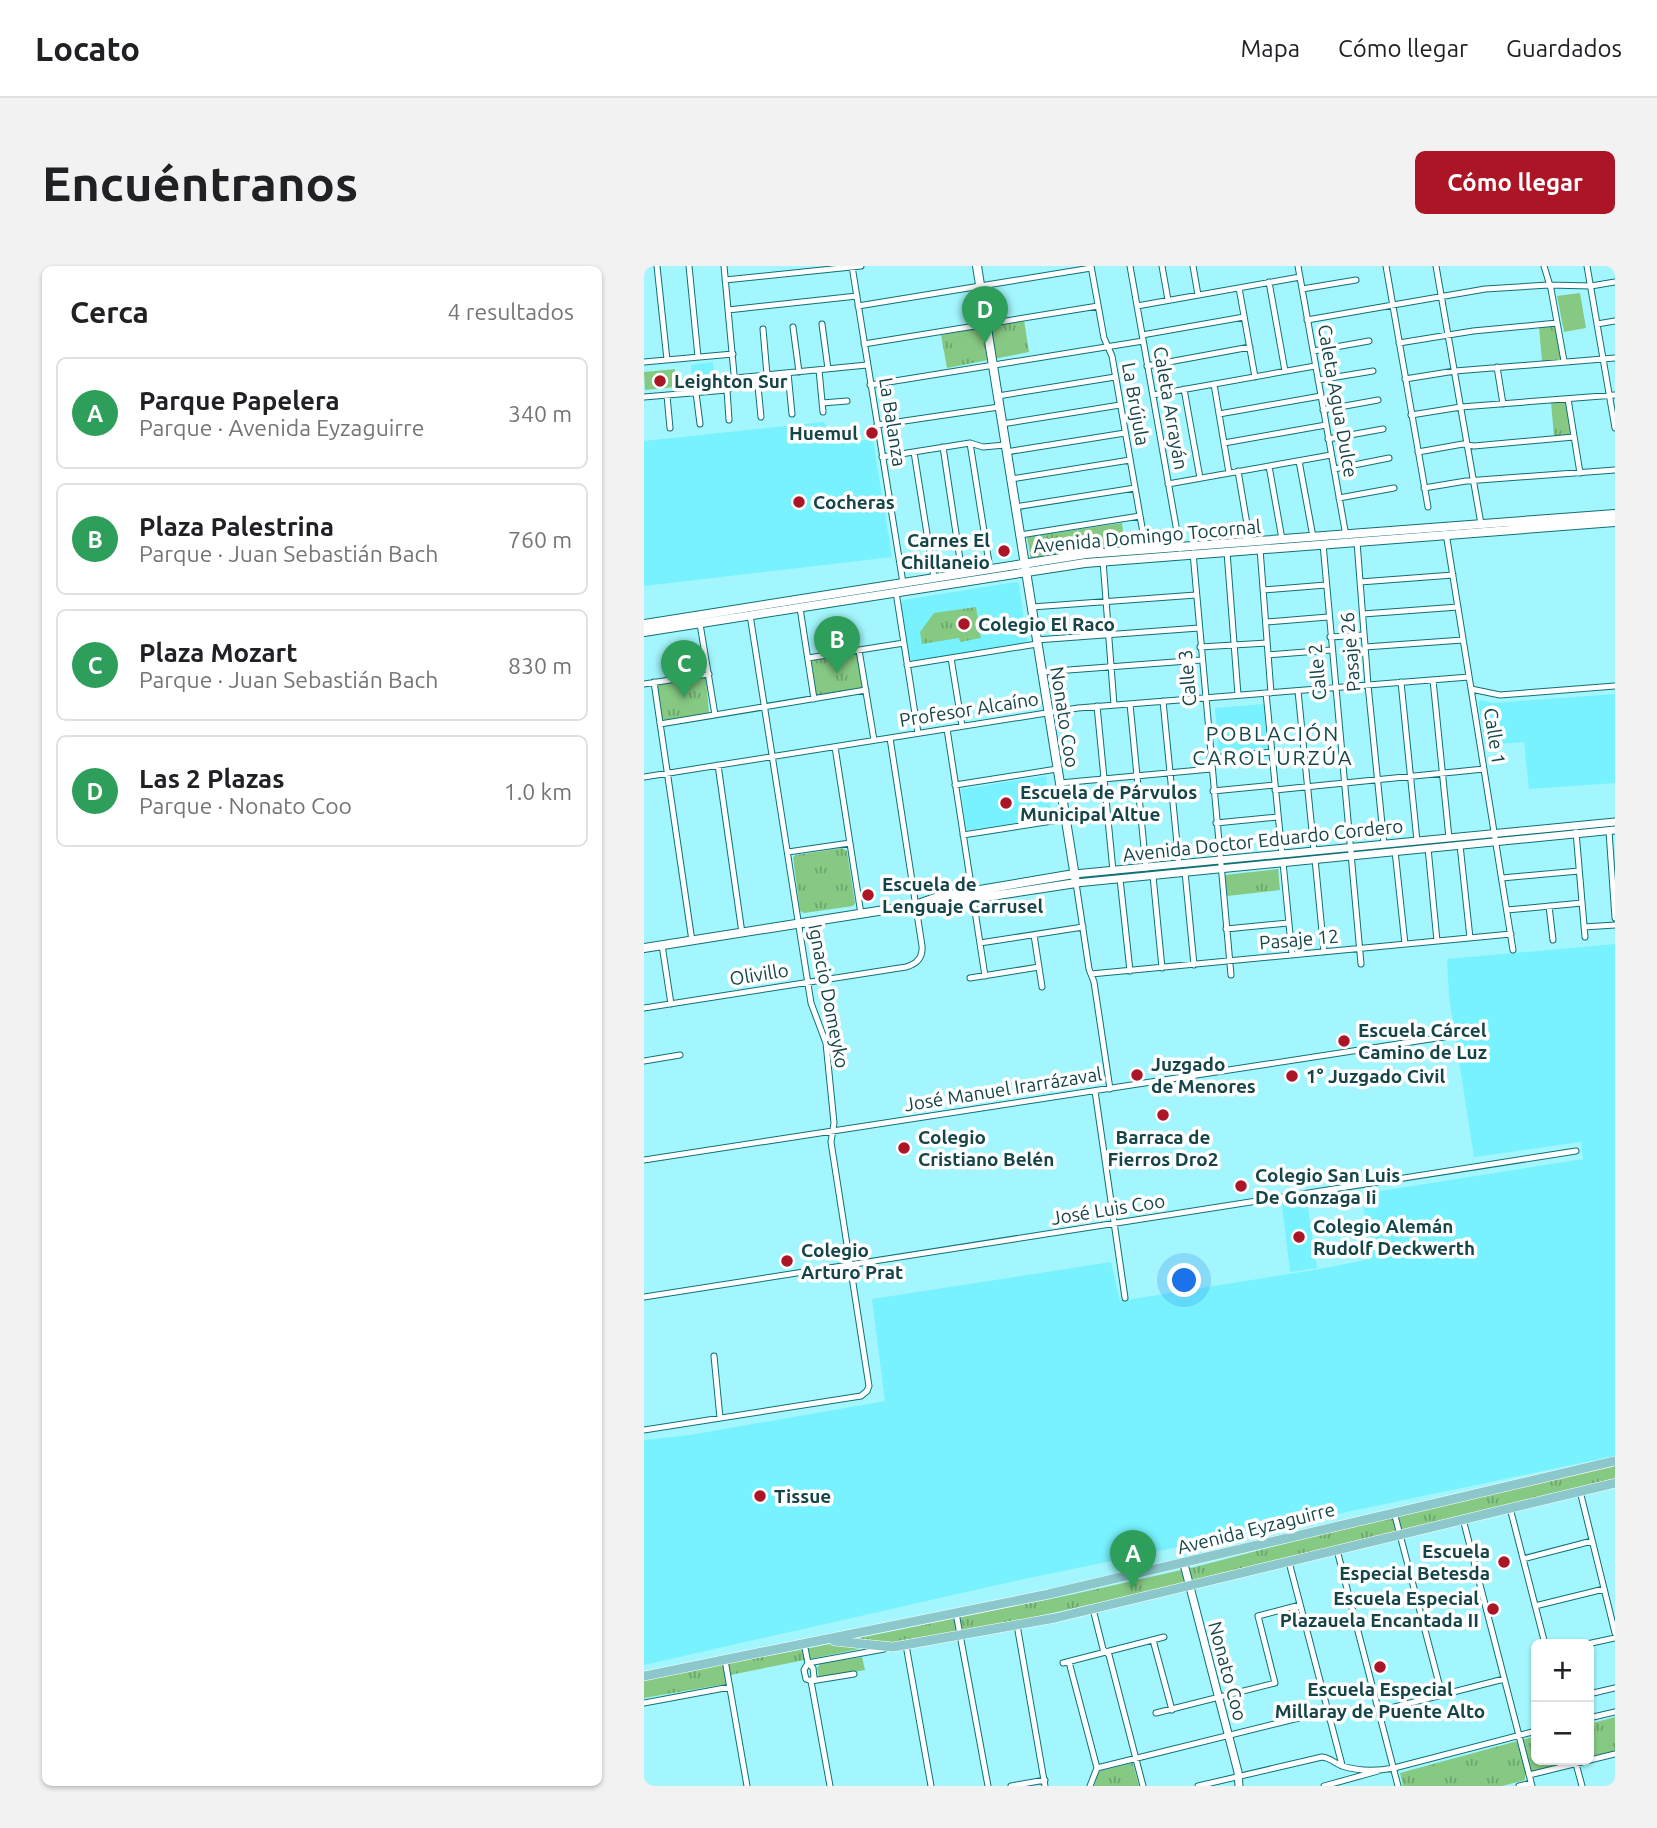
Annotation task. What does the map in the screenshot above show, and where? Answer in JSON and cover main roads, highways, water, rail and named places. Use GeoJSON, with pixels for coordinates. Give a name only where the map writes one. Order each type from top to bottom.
{"type":"FeatureCollection","features":[{"type":"Feature","properties":{"kind":"main road","name":"Nonato Coo"},"geometry":{"type":"LineString","coordinates":[[977,266],[1075,879]]}},
{"type":"Feature","properties":{"kind":"main road","name":"Avenida Domingo Tocornal"},"geometry":{"type":"LineString","coordinates":[[1193,550],[1227,552],[1323,544],[1346,538],[1357,541],[1481,524],[1615,514]]}},
{"type":"Feature","properties":{"kind":"main road","name":"Avenida Domingo Tocornal"},"geometry":{"type":"LineString","coordinates":[[644,632],[700,624],[749,612],[990,569],[1103,561],[1282,539],[1346,538],[1615,522]]}},
{"type":"Feature","properties":{"kind":"main road","name":"Avenida Domingo Tocornal"},"geometry":{"type":"LineString","coordinates":[[644,624],[800,608],[896,593],[1086,554],[1180,551]]}},
{"type":"Feature","properties":{"kind":"main road","name":"Avenida Doctor Eduardo Cordero"},"geometry":{"type":"LineString","coordinates":[[644,948],[916,905],[934,905],[973,895],[1075,879]]}},
{"type":"Feature","properties":{"kind":"main road","name":"Avenida Eyzaguirre"},"geometry":{"type":"LineString","coordinates":[[644,1676],[1184,1564],[1615,1461]]}},
{"type":"Feature","properties":{"kind":"main road","name":"Avenida Eyzaguirre"},"geometry":{"type":"LineString","coordinates":[[822,1640],[893,1647],[1017,1625],[1615,1483]]}},
{"type":"Feature","properties":{"kind":"place","name":"Las 2 Plazas"},"geometry":{"type":"Point","coordinates":[985,344]}},
{"type":"Feature","properties":{"kind":"place","name":"Leighton Sur"},"geometry":{"type":"Point","coordinates":[660,381]}},
{"type":"Feature","properties":{"kind":"place","name":"Huemul"},"geometry":{"type":"Point","coordinates":[872,433]}},
{"type":"Feature","properties":{"kind":"place","name":"Cocheras"},"geometry":{"type":"Point","coordinates":[799,502]}},
{"type":"Feature","properties":{"kind":"place","name":"Carnes El Chillaneio"},"geometry":{"type":"Point","coordinates":[1004,551]}},
{"type":"Feature","properties":{"kind":"place","name":"Colegio El Raco"},"geometry":{"type":"Point","coordinates":[964,624]}},
{"type":"Feature","properties":{"kind":"place","name":"Plaza Palestrina"},"geometry":{"type":"Point","coordinates":[837,674]}},
{"type":"Feature","properties":{"kind":"place","name":"Plaza Mozart"},"geometry":{"type":"Point","coordinates":[684,698]}},
{"type":"Feature","properties":{"kind":"place","name":"Escuela de Párvulos Municipal Altue"},"geometry":{"type":"Point","coordinates":[1006,803]}},
{"type":"Feature","properties":{"kind":"place","name":"Escuela de Lenguaje Carrusel"},"geometry":{"type":"Point","coordinates":[868,895]}},
{"type":"Feature","properties":{"kind":"place","name":"Escuela Cárcel Camino de Luz"},"geometry":{"type":"Point","coordinates":[1344,1041]}},
{"type":"Feature","properties":{"kind":"place","name":"Juzgado de Menores"},"geometry":{"type":"Point","coordinates":[1137,1075]}},
{"type":"Feature","properties":{"kind":"place","name":"1° Juzgado Civil"},"geometry":{"type":"Point","coordinates":[1292,1076]}},
{"type":"Feature","properties":{"kind":"place","name":"Barraca de Fierros Dro2"},"geometry":{"type":"Point","coordinates":[1163,1115]}},
{"type":"Feature","properties":{"kind":"place","name":"Colegio Cristiano Belén"},"geometry":{"type":"Point","coordinates":[904,1148]}},
{"type":"Feature","properties":{"kind":"place","name":"Colegio San Luis De Gonzaga Ii"},"geometry":{"type":"Point","coordinates":[1241,1186]}},
{"type":"Feature","properties":{"kind":"place","name":"Colegio Alemán Rudolf Deckwerth"},"geometry":{"type":"Point","coordinates":[1299,1237]}},
{"type":"Feature","properties":{"kind":"place","name":"Colegio Arturo Prat"},"geometry":{"type":"Point","coordinates":[787,1261]}},
{"type":"Feature","properties":{"kind":"place","name":"Tissue"},"geometry":{"type":"Point","coordinates":[760,1496]}},
{"type":"Feature","properties":{"kind":"place","name":"Escuela Especial Betesda"},"geometry":{"type":"Point","coordinates":[1504,1562]}},
{"type":"Feature","properties":{"kind":"place","name":"Parque Papelera"},"geometry":{"type":"Point","coordinates":[1133,1588]}},
{"type":"Feature","properties":{"kind":"place","name":"Escuela Especial Plazauela Encantada II"},"geometry":{"type":"Point","coordinates":[1493,1609]}},
{"type":"Feature","properties":{"kind":"place","name":"Escuela Especial Millaray de Puente Alto"},"geometry":{"type":"Point","coordinates":[1380,1667]}},
{"type":"Feature","properties":{"kind":"district","name":"POBLACIÓN CAROL URZÚA"},"geometry":{"type":"Point","coordinates":[1273,746]}}]}
